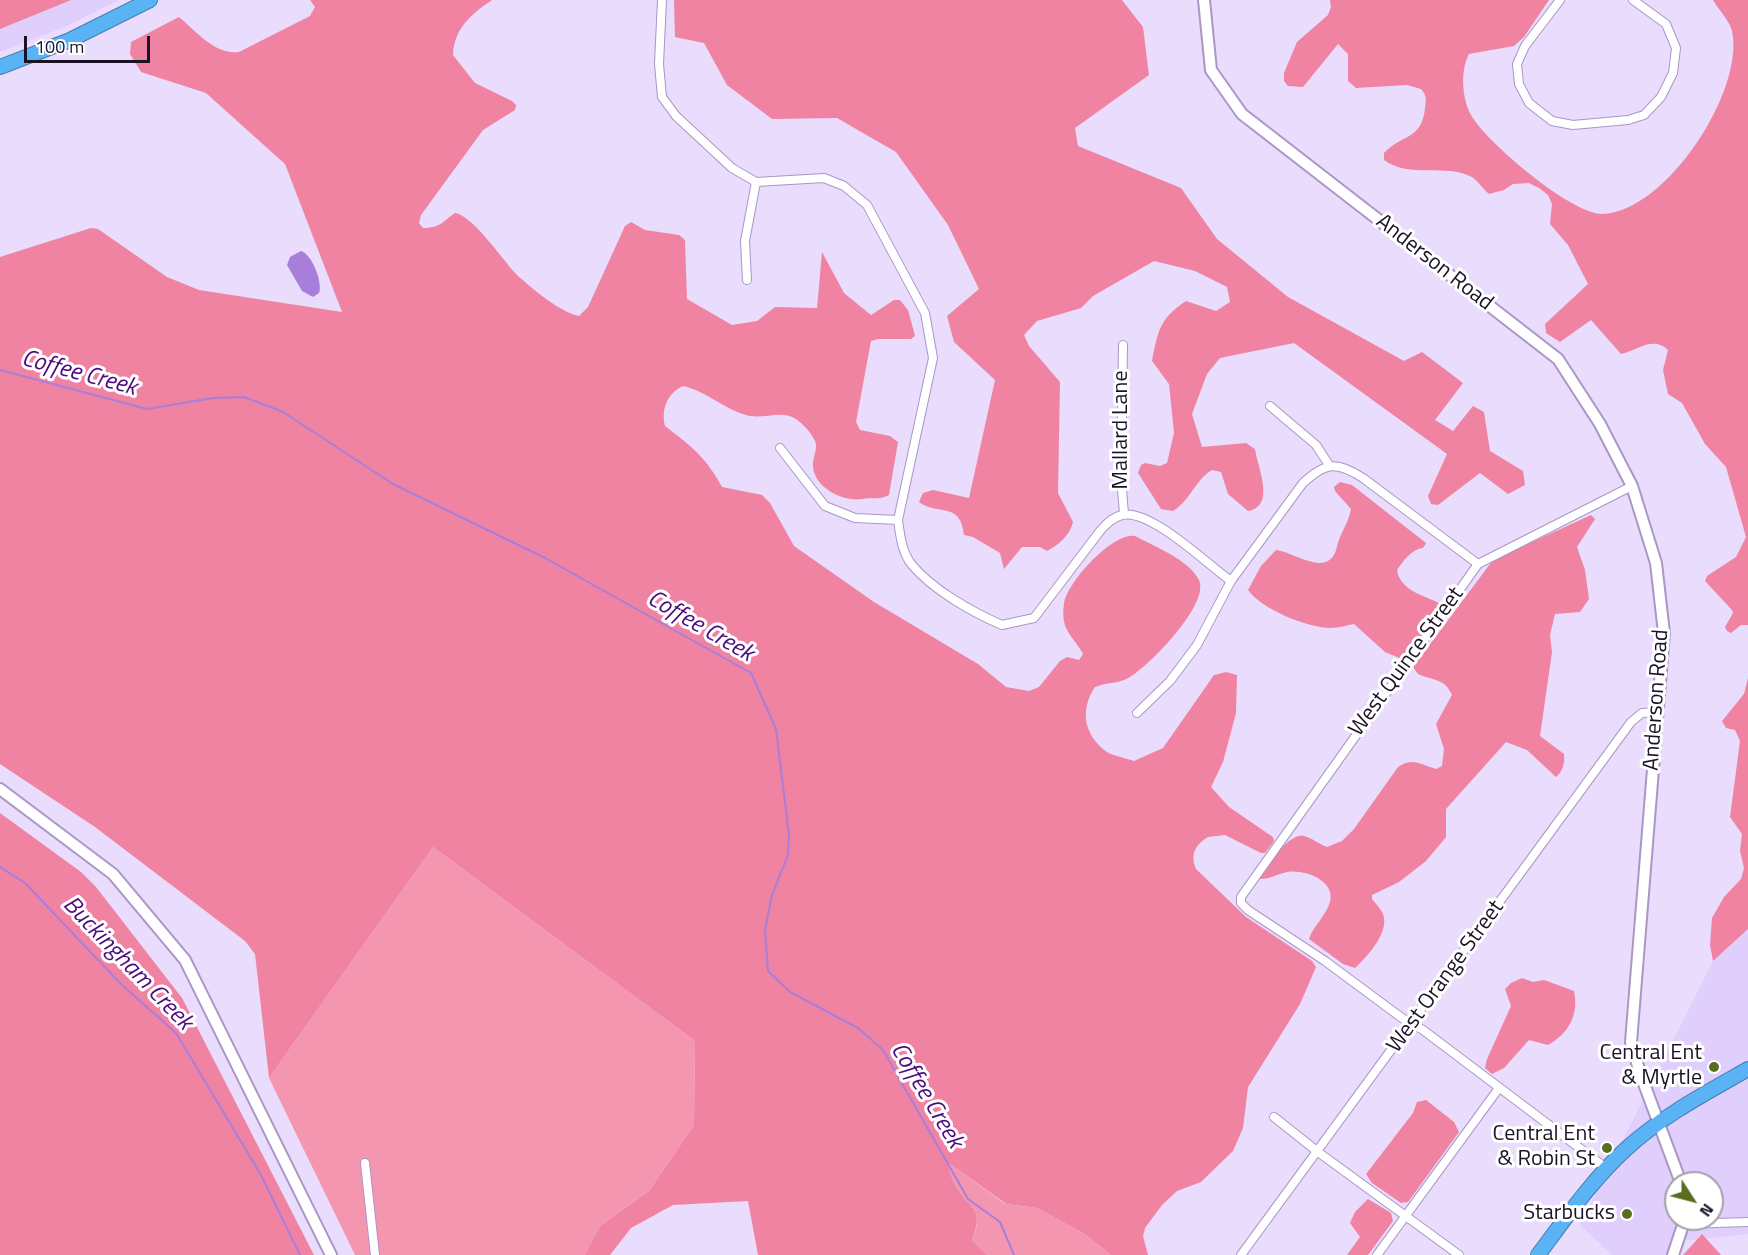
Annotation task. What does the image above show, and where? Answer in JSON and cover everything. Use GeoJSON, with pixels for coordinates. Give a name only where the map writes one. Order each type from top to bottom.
{"type":"FeatureCollection","features":[{"type":"Feature","properties":{"kind":"highway"},"geometry":{"type":"LineString","coordinates":[[0,68],[70,40],[150,0]]}},
{"type":"Feature","properties":{"kind":"highway"},"geometry":{"type":"LineString","coordinates":[[1538,1255],[1606,1168],[1659,1122],[1748,1069]]}},
{"type":"Feature","properties":{"kind":"street"},"geometry":{"type":"LineString","coordinates":[[662,0],[659,64],[662,98],[692,133],[732,168],[756,182],[824,178],[844,186],[867,205],[925,313],[933,358],[898,520],[902,542],[910,563],[949,595],[1002,625],[1034,618],[1100,531],[1111,520],[1124,514],[1140,516],[1162,528],[1231,581]]}},
{"type":"Feature","properties":{"kind":"street","name":"Anderson Road"},"geometry":{"type":"LineString","coordinates":[[1203,0],[1210,70],[1242,114],[1558,359],[1600,424],[1632,486],[1656,563],[1664,633],[1631,1029],[1634,1055],[1677,1171]]}},
{"type":"Feature","properties":{"kind":"street"},"geometry":{"type":"LineString","coordinates":[[1560,0],[1525,46],[1517,64],[1519,84],[1528,103],[1552,121],[1573,125],[1628,120],[1644,115],[1665,89],[1673,73],[1676,48],[1666,24],[1633,0]]}},
{"type":"Feature","properties":{"kind":"street"},"geometry":{"type":"LineString","coordinates":[[747,280],[745,241],[756,182]]}},
{"type":"Feature","properties":{"kind":"street","name":"Mallard Lane"},"geometry":{"type":"LineString","coordinates":[[1123,345],[1121,477],[1124,514]]}},
{"type":"Feature","properties":{"kind":"street"},"geometry":{"type":"LineString","coordinates":[[1270,406],[1316,445],[1329,465]]}},
{"type":"Feature","properties":{"kind":"street"},"geometry":{"type":"LineString","coordinates":[[780,448],[825,506],[855,518],[898,520]]}},
{"type":"Feature","properties":{"kind":"street"},"geometry":{"type":"LineString","coordinates":[[1137,713],[1170,681],[1197,645],[1231,581],[1303,483],[1317,471],[1329,465],[1352,471],[1363,478],[1478,564]]}},
{"type":"Feature","properties":{"kind":"street","name":"West Quince Street"},"geometry":{"type":"LineString","coordinates":[[1412,1024],[1241,903],[1242,891],[1478,564],[1632,486]]}},
{"type":"Feature","properties":{"kind":"street","name":"West Orange Street"},"geometry":{"type":"LineString","coordinates":[[1241,1255],[1631,722],[1642,713],[1657,712]]}},
{"type":"Feature","properties":{"kind":"street"},"geometry":{"type":"LineString","coordinates":[[0,789],[113,874],[185,960],[331,1255]]}},
{"type":"Feature","properties":{"kind":"street"},"geometry":{"type":"LineString","coordinates":[[1412,1024],[1606,1168]]}},
{"type":"Feature","properties":{"kind":"street"},"geometry":{"type":"LineString","coordinates":[[1377,1255],[1499,1088]]}},
{"type":"Feature","properties":{"kind":"street"},"geometry":{"type":"LineString","coordinates":[[1274,1117],[1459,1255]]}},
{"type":"Feature","properties":{"kind":"street"},"geometry":{"type":"LineString","coordinates":[[365,1163],[375,1255]]}},
{"type":"Feature","properties":{"kind":"street"},"geometry":{"type":"LineString","coordinates":[[1724,1222],[1748,1222]]}},
{"type":"Feature","properties":{"kind":"street"},"geometry":{"type":"LineString","coordinates":[[1672,1255],[1681,1231]]}},
{"type":"Feature","properties":{"kind":"shaded area"},"geometry":{"type":"Polygon","coordinates":[[[0,0],[119,0],[67,26],[0,52],[0,0]]]}},
{"type":"Feature","properties":{"kind":"shaded area"},"geometry":{"type":"Polygon","coordinates":[[[0,0],[71,0],[0,29],[0,0]]]}},
{"type":"Feature","properties":{"kind":"shaded area"},"geometry":{"type":"Polygon","coordinates":[[[310,0],[492,0],[477,11],[460,30],[453,55],[475,83],[512,101],[516,105],[515,110],[483,130],[421,215],[419,223],[423,228],[429,228],[441,224],[455,213],[463,216],[479,230],[517,275],[563,310],[579,316],[588,307],[625,226],[631,222],[645,230],[679,235],[685,240],[687,299],[732,325],[757,321],[775,307],[817,308],[822,252],[844,293],[871,315],[894,300],[900,300],[908,310],[915,336],[911,339],[871,341],[856,422],[860,430],[890,436],[898,442],[889,495],[886,497],[847,498],[824,487],[815,475],[813,467],[815,440],[805,427],[790,416],[746,415],[683,386],[669,398],[664,414],[665,426],[697,453],[722,487],[762,495],[770,503],[794,546],[874,602],[978,664],[1006,687],[1029,691],[1039,687],[1060,661],[1067,657],[1079,660],[1083,654],[1066,627],[1064,604],[1073,584],[1082,572],[1092,560],[1115,542],[1135,536],[1179,560],[1199,580],[1200,591],[1196,604],[1176,633],[1151,660],[1130,677],[1095,687],[1087,704],[1086,721],[1093,738],[1107,752],[1134,761],[1163,748],[1214,675],[1226,672],[1237,675],[1236,713],[1223,762],[1211,787],[1229,807],[1273,837],[1274,841],[1265,853],[1261,853],[1225,835],[1208,837],[1195,850],[1194,864],[1196,869],[1246,917],[1312,961],[1316,967],[1300,1004],[1248,1087],[1243,1128],[1233,1151],[1201,1182],[1177,1191],[1162,1205],[1145,1228],[1143,1236],[1148,1255],[1111,1255],[1083,1233],[1037,1208],[1006,1204],[950,1164],[948,1166],[955,1185],[976,1215],[976,1229],[972,1240],[987,1255],[758,1255],[748,1201],[673,1205],[631,1228],[610,1255],[585,1255],[600,1226],[649,1191],[694,1125],[695,1041],[433,847],[269,1078],[255,954],[245,941],[95,827],[0,764],[0,257],[91,228],[98,229],[167,277],[199,290],[342,312],[285,164],[206,93],[141,72],[130,54],[131,42],[179,17],[214,46],[230,52],[239,52],[310,16],[315,7],[310,0]]]}},
{"type":"Feature","properties":{"kind":"shaded area"},"geometry":{"type":"Polygon","coordinates":[[[674,0],[1122,0],[1143,27],[1149,75],[1075,128],[1078,146],[1181,188],[1217,239],[1288,297],[1404,361],[1422,352],[1463,383],[1435,420],[1453,431],[1473,406],[1484,412],[1490,451],[1523,471],[1525,485],[1508,494],[1480,473],[1438,505],[1431,504],[1428,496],[1447,454],[1294,343],[1220,358],[1207,374],[1192,414],[1202,447],[1246,443],[1255,449],[1263,486],[1261,502],[1256,508],[1248,511],[1228,494],[1221,472],[1212,470],[1201,479],[1179,507],[1173,511],[1161,509],[1138,473],[1141,465],[1145,463],[1160,466],[1167,463],[1174,433],[1169,384],[1152,361],[1158,334],[1170,314],[1186,301],[1216,311],[1230,302],[1227,287],[1195,271],[1154,261],[1093,296],[1081,308],[1037,321],[1024,335],[1029,346],[1060,382],[1058,493],[1073,522],[1067,535],[1056,546],[1047,551],[1040,547],[1022,547],[1004,569],[1000,553],[973,537],[964,535],[962,524],[953,513],[919,502],[923,493],[933,490],[969,498],[995,380],[954,342],[947,316],[979,289],[948,225],[896,152],[837,118],[772,119],[727,85],[704,43],[675,37],[674,0]]]}},
{"type":"Feature","properties":{"kind":"shaded area"},"geometry":{"type":"Polygon","coordinates":[[[1330,0],[1549,0],[1524,37],[1514,46],[1469,54],[1463,76],[1466,101],[1471,115],[1480,127],[1531,175],[1571,203],[1603,214],[1627,208],[1652,192],[1675,170],[1696,144],[1714,114],[1726,84],[1733,56],[1731,27],[1713,0],[1748,0],[1748,625],[1741,625],[1731,633],[1727,631],[1725,627],[1733,613],[1732,610],[1705,581],[1707,576],[1736,557],[1746,537],[1726,467],[1705,444],[1682,403],[1668,394],[1663,370],[1668,350],[1656,344],[1650,344],[1621,354],[1591,320],[1560,342],[1546,333],[1545,324],[1588,284],[1568,245],[1550,224],[1552,204],[1548,195],[1529,183],[1513,184],[1504,190],[1489,194],[1472,177],[1462,173],[1405,169],[1384,160],[1384,153],[1420,126],[1426,100],[1421,89],[1407,85],[1356,88],[1348,81],[1348,54],[1338,44],[1303,87],[1288,86],[1284,81],[1284,73],[1297,42],[1328,15],[1331,7],[1330,0]]]}},
{"type":"Feature","properties":{"kind":"shaded area"},"geometry":{"type":"Polygon","coordinates":[[[301,251],[309,257],[318,276],[319,293],[313,297],[302,291],[287,265],[290,257],[301,251]]]}},
{"type":"Feature","properties":{"kind":"shaded area"},"geometry":{"type":"Polygon","coordinates":[[[1340,482],[1352,485],[1426,543],[1423,548],[1408,556],[1397,570],[1399,577],[1408,588],[1441,604],[1442,607],[1409,654],[1402,659],[1385,652],[1354,624],[1337,628],[1310,625],[1263,604],[1248,590],[1261,566],[1276,550],[1316,563],[1330,560],[1336,551],[1351,509],[1335,491],[1334,487],[1340,482]]]}},
{"type":"Feature","properties":{"kind":"shaded area"},"geometry":{"type":"Polygon","coordinates":[[[1591,515],[1595,519],[1577,547],[1585,570],[1589,599],[1580,612],[1555,614],[1550,635],[1552,652],[1540,736],[1564,754],[1562,769],[1556,777],[1527,750],[1506,742],[1446,809],[1446,837],[1426,861],[1399,882],[1372,895],[1372,899],[1383,914],[1384,921],[1380,936],[1371,951],[1355,968],[1343,964],[1309,939],[1330,902],[1331,894],[1324,882],[1302,872],[1287,872],[1260,879],[1263,873],[1278,852],[1298,836],[1307,837],[1327,847],[1342,841],[1354,829],[1398,767],[1403,764],[1412,762],[1436,769],[1442,766],[1444,749],[1436,724],[1452,695],[1442,683],[1418,674],[1413,667],[1493,560],[1591,515]]]}},
{"type":"Feature","properties":{"kind":"shaded area"},"geometry":{"type":"Polygon","coordinates":[[[1748,678],[1748,929],[1713,961],[1710,945],[1712,918],[1724,897],[1741,879],[1744,868],[1740,851],[1742,834],[1730,817],[1740,741],[1735,730],[1726,728],[1722,721],[1744,694],[1748,678]]]}},
{"type":"Feature","properties":{"kind":"shaded area"},"geometry":{"type":"Polygon","coordinates":[[[0,813],[81,872],[96,887],[182,998],[314,1255],[0,1255],[0,813]]]}},
{"type":"Feature","properties":{"kind":"shaded area"},"geometry":{"type":"Polygon","coordinates":[[[433,847],[695,1041],[694,1125],[649,1191],[600,1226],[585,1255],[355,1255],[269,1078],[433,847]]]}},
{"type":"Feature","properties":{"kind":"shaded area"},"geometry":{"type":"Polygon","coordinates":[[[1748,929],[1748,1234],[1692,1240],[1675,1236],[1667,1255],[1612,1255],[1580,1225],[1713,961],[1748,929]]]}},
{"type":"Feature","properties":{"kind":"shaded area"},"geometry":{"type":"Polygon","coordinates":[[[1522,978],[1533,982],[1544,980],[1574,991],[1574,1015],[1562,1035],[1548,1045],[1529,1040],[1504,1068],[1492,1074],[1485,1068],[1487,1059],[1511,1006],[1505,989],[1522,978]]]}},
{"type":"Feature","properties":{"kind":"shaded area"},"geometry":{"type":"Polygon","coordinates":[[[1426,1100],[1454,1122],[1459,1132],[1408,1202],[1401,1203],[1372,1183],[1366,1174],[1413,1113],[1417,1102],[1426,1100]]]}},
{"type":"Feature","properties":{"kind":"shaded area"},"geometry":{"type":"Polygon","coordinates":[[[950,1164],[1005,1204],[1037,1208],[1083,1233],[1111,1255],[987,1255],[972,1240],[976,1229],[976,1215],[955,1185],[948,1166],[950,1164]]]}},
{"type":"Feature","properties":{"kind":"shaded area"},"geometry":{"type":"Polygon","coordinates":[[[1368,1199],[1391,1213],[1393,1221],[1368,1255],[1347,1255],[1360,1237],[1350,1223],[1355,1212],[1368,1199]]]}},
{"type":"Feature","properties":{"kind":"shaded area"},"geometry":{"type":"Polygon","coordinates":[[[1702,1234],[1721,1255],[1683,1255],[1702,1234]]]}},
{"type":"Feature","properties":{"kind":"waterway","name":"Coffee Creek"},"geometry":{"type":"LineString","coordinates":[[0,370],[147,409],[213,398],[244,397],[283,412],[393,484],[545,558],[751,673],[776,729],[789,835],[788,855],[772,895],[765,930],[768,971],[790,992],[858,1028],[883,1050],[968,1199],[1000,1222],[1014,1255]]}},
{"type":"Feature","properties":{"kind":"waterway","name":"Buckingham Creek"},"geometry":{"type":"LineString","coordinates":[[0,867],[25,883],[120,983],[176,1033],[261,1175],[300,1255]]}},
{"type":"Feature","properties":{"kind":"place","name":"Central Ent & Myrtle"},"geometry":{"type":"Point","coordinates":[1714,1067]}},
{"type":"Feature","properties":{"kind":"place","name":"Central Ent & Robin St"},"geometry":{"type":"Point","coordinates":[1607,1148]}},
{"type":"Feature","properties":{"kind":"place","name":"Starbucks"},"geometry":{"type":"Point","coordinates":[1627,1214]}}]}
